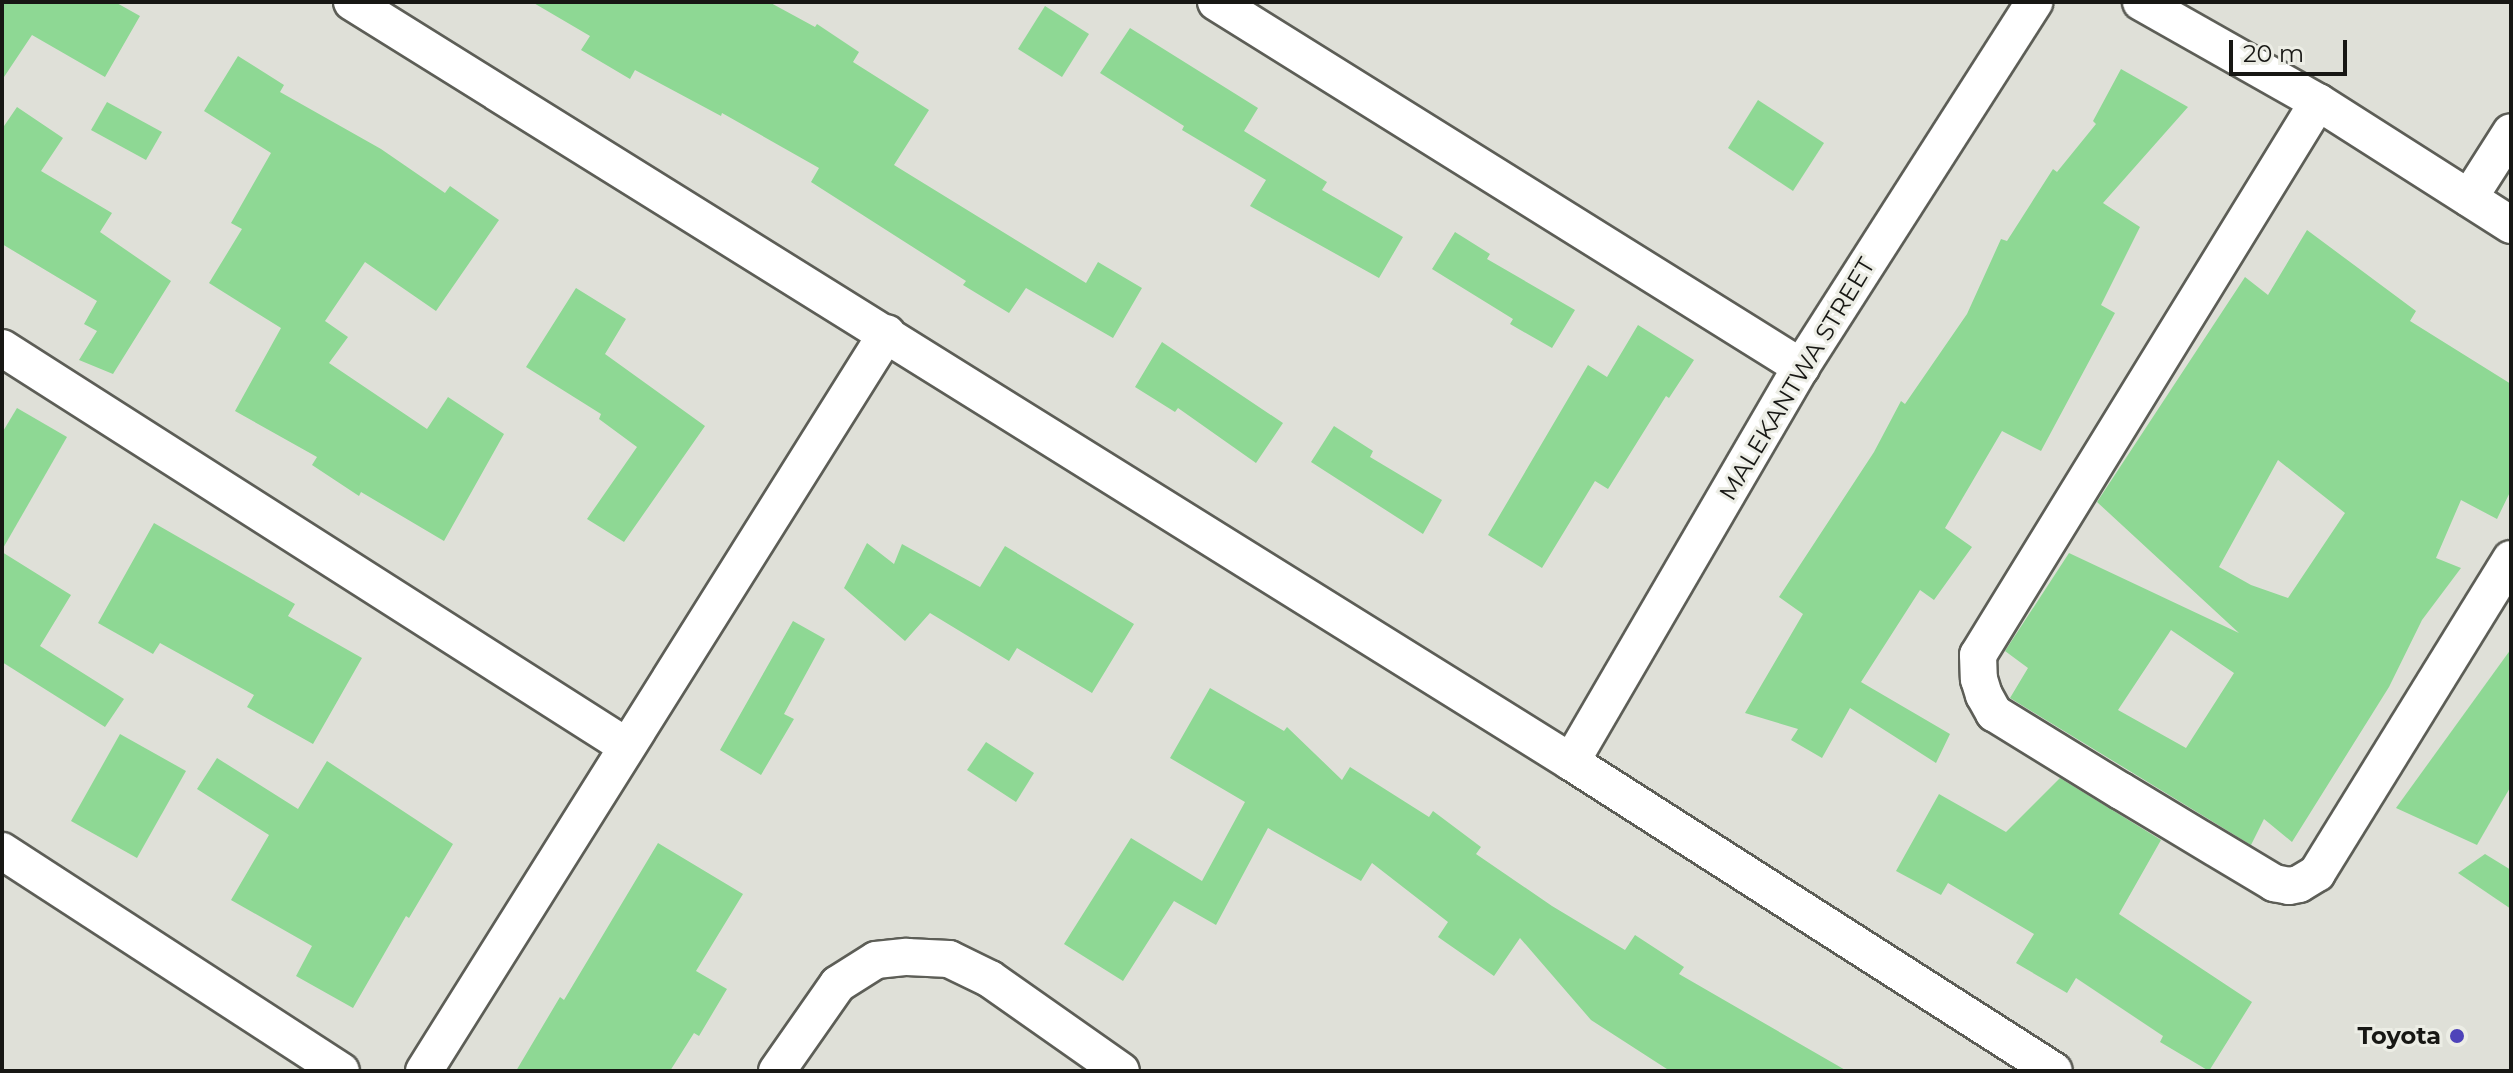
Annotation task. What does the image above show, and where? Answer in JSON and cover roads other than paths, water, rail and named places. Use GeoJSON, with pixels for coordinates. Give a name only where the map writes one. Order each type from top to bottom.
{"type":"FeatureCollection","features":[{"type":"Feature","properties":{"kind":"street"},"geometry":{"type":"LineString","coordinates":[[352,2],[1571,762],[2054,1071]]}},
{"type":"Feature","properties":{"kind":"street"},"geometry":{"type":"LineString","coordinates":[[1216,2],[1801,367]]}},
{"type":"Feature","properties":{"kind":"street","name":"MALEKANTWA STREET"},"geometry":{"type":"LineString","coordinates":[[1571,762],[1801,367],[2034,2]]}},
{"type":"Feature","properties":{"kind":"street"},"geometry":{"type":"LineString","coordinates":[[2141,2],[2318,102],[2511,225]]}},
{"type":"Feature","properties":{"kind":"street"},"geometry":{"type":"LineString","coordinates":[[2318,102],[1978,655],[1979,679],[1984,695],[1994,713],[2274,883],[2299,884],[2317,873],[2511,559]]}},
{"type":"Feature","properties":{"kind":"street"},"geometry":{"type":"LineString","coordinates":[[2469,198],[2511,132]]}},
{"type":"Feature","properties":{"kind":"street"},"geometry":{"type":"LineString","coordinates":[[424,1071],[887,333]]}},
{"type":"Feature","properties":{"kind":"street"},"geometry":{"type":"LineString","coordinates":[[2,348],[626,746]]}},
{"type":"Feature","properties":{"kind":"street"},"geometry":{"type":"LineString","coordinates":[[2,851],[341,1071]]}},
{"type":"Feature","properties":{"kind":"street"},"geometry":{"type":"LineString","coordinates":[[777,1071],[838,984],[876,960],[907,957],[949,959],[990,979],[1121,1071]]}},
{"type":"Feature","properties":{"kind":"place","name":"Toyota"},"geometry":{"type":"Point","coordinates":[2457,1036]}}]}
